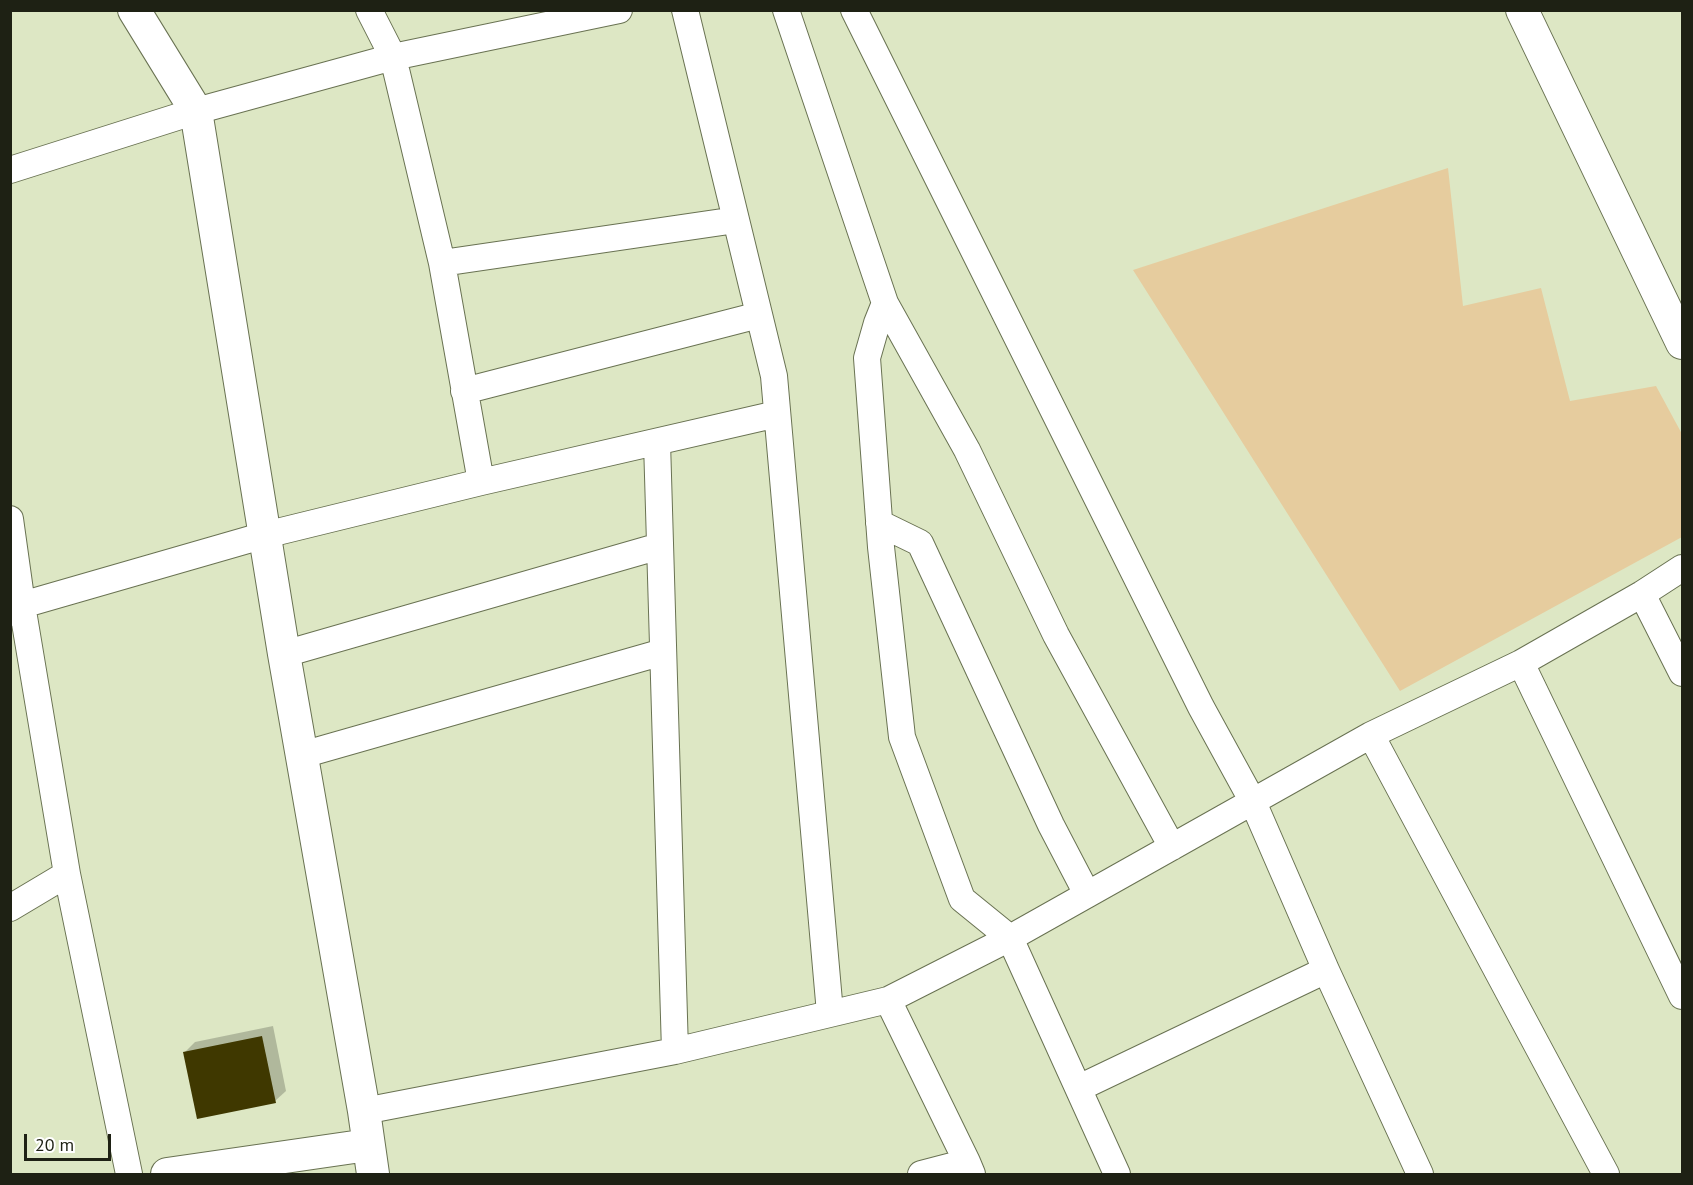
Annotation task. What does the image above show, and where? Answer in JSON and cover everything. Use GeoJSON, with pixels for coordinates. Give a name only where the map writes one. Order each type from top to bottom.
{"type":"FeatureCollection","features":[{"type":"Feature","properties":{"kind":"street"},"geometry":{"type":"LineString","coordinates":[[134,10],[196,111],[284,654],[364,1111],[370,1160],[167,1174]]}},
{"type":"Feature","properties":{"kind":"street"},"geometry":{"type":"LineString","coordinates":[[369,10],[393,57],[442,263],[481,482]]}},
{"type":"Feature","properties":{"kind":"street"},"geometry":{"type":"LineString","coordinates":[[10,170],[196,111],[393,57],[619,10]]}},
{"type":"Feature","properties":{"kind":"street"},"geometry":{"type":"LineString","coordinates":[[686,10],[774,376],[830,1013]]}},
{"type":"Feature","properties":{"kind":"street"},"geometry":{"type":"LineString","coordinates":[[786,10],[885,303],[967,450],[1056,635],[1172,847]]}},
{"type":"Feature","properties":{"kind":"street"},"geometry":{"type":"LineString","coordinates":[[854,10],[1196,697],[1253,802],[1419,1174]]}},
{"type":"Feature","properties":{"kind":"street"},"geometry":{"type":"LineString","coordinates":[[1522,10],[1683,343]]}},
{"type":"Feature","properties":{"kind":"street"},"geometry":{"type":"LineString","coordinates":[[442,263],[736,220]]}},
{"type":"Feature","properties":{"kind":"street"},"geometry":{"type":"LineString","coordinates":[[885,303],[867,358],[879,523],[902,737],[962,899],[1010,938],[1118,1174]]}},
{"type":"Feature","properties":{"kind":"street"},"geometry":{"type":"LineString","coordinates":[[464,391],[759,315]]}},
{"type":"Feature","properties":{"kind":"street"},"geometry":{"type":"LineString","coordinates":[[16,609],[265,535],[481,482],[777,414]]}},
{"type":"Feature","properties":{"kind":"street"},"geometry":{"type":"LineString","coordinates":[[657,442],[675,1051]]}},
{"type":"Feature","properties":{"kind":"street"},"geometry":{"type":"LineString","coordinates":[[10,519],[16,609],[67,874],[129,1174]]}},
{"type":"Feature","properties":{"kind":"street"},"geometry":{"type":"LineString","coordinates":[[879,523],[920,543],[1051,825],[1087,894]]}},
{"type":"Feature","properties":{"kind":"street"},"geometry":{"type":"LineString","coordinates":[[284,654],[660,546]]}},
{"type":"Feature","properties":{"kind":"street"},"geometry":{"type":"LineString","coordinates":[[364,1111],[675,1051],[888,1000],[1010,938],[1371,735],[1521,663],[1683,568]]}},
{"type":"Feature","properties":{"kind":"street"},"geometry":{"type":"LineString","coordinates":[[1642,594],[1683,672]]}},
{"type":"Feature","properties":{"kind":"street"},"geometry":{"type":"LineString","coordinates":[[302,754],[663,652]]}},
{"type":"Feature","properties":{"kind":"street"},"geometry":{"type":"LineString","coordinates":[[1521,663],[1683,996]]}},
{"type":"Feature","properties":{"kind":"street"},"geometry":{"type":"LineString","coordinates":[[1371,735],[1606,1174]]}},
{"type":"Feature","properties":{"kind":"street"},"geometry":{"type":"LineString","coordinates":[[10,908],[67,874]]}},
{"type":"Feature","properties":{"kind":"street"},"geometry":{"type":"LineString","coordinates":[[1078,1089],[1326,970]]}},
{"type":"Feature","properties":{"kind":"street"},"geometry":{"type":"LineString","coordinates":[[888,1000],[970,1168],[921,1174]]}},
{"type":"Feature","properties":{"kind":"shaded area"},"geometry":{"type":"Polygon","coordinates":[[[1448,168],[1463,306],[1541,288],[1570,401],[1656,386],[1682,434],[1682,537],[1400,691],[1133,270],[1448,168]]]}},
{"type":"Feature","properties":{"kind":"building"},"geometry":{"type":"Polygon","coordinates":[[[262,1036],[276,1103],[197,1119],[183,1052],[262,1036]]]}}]}
